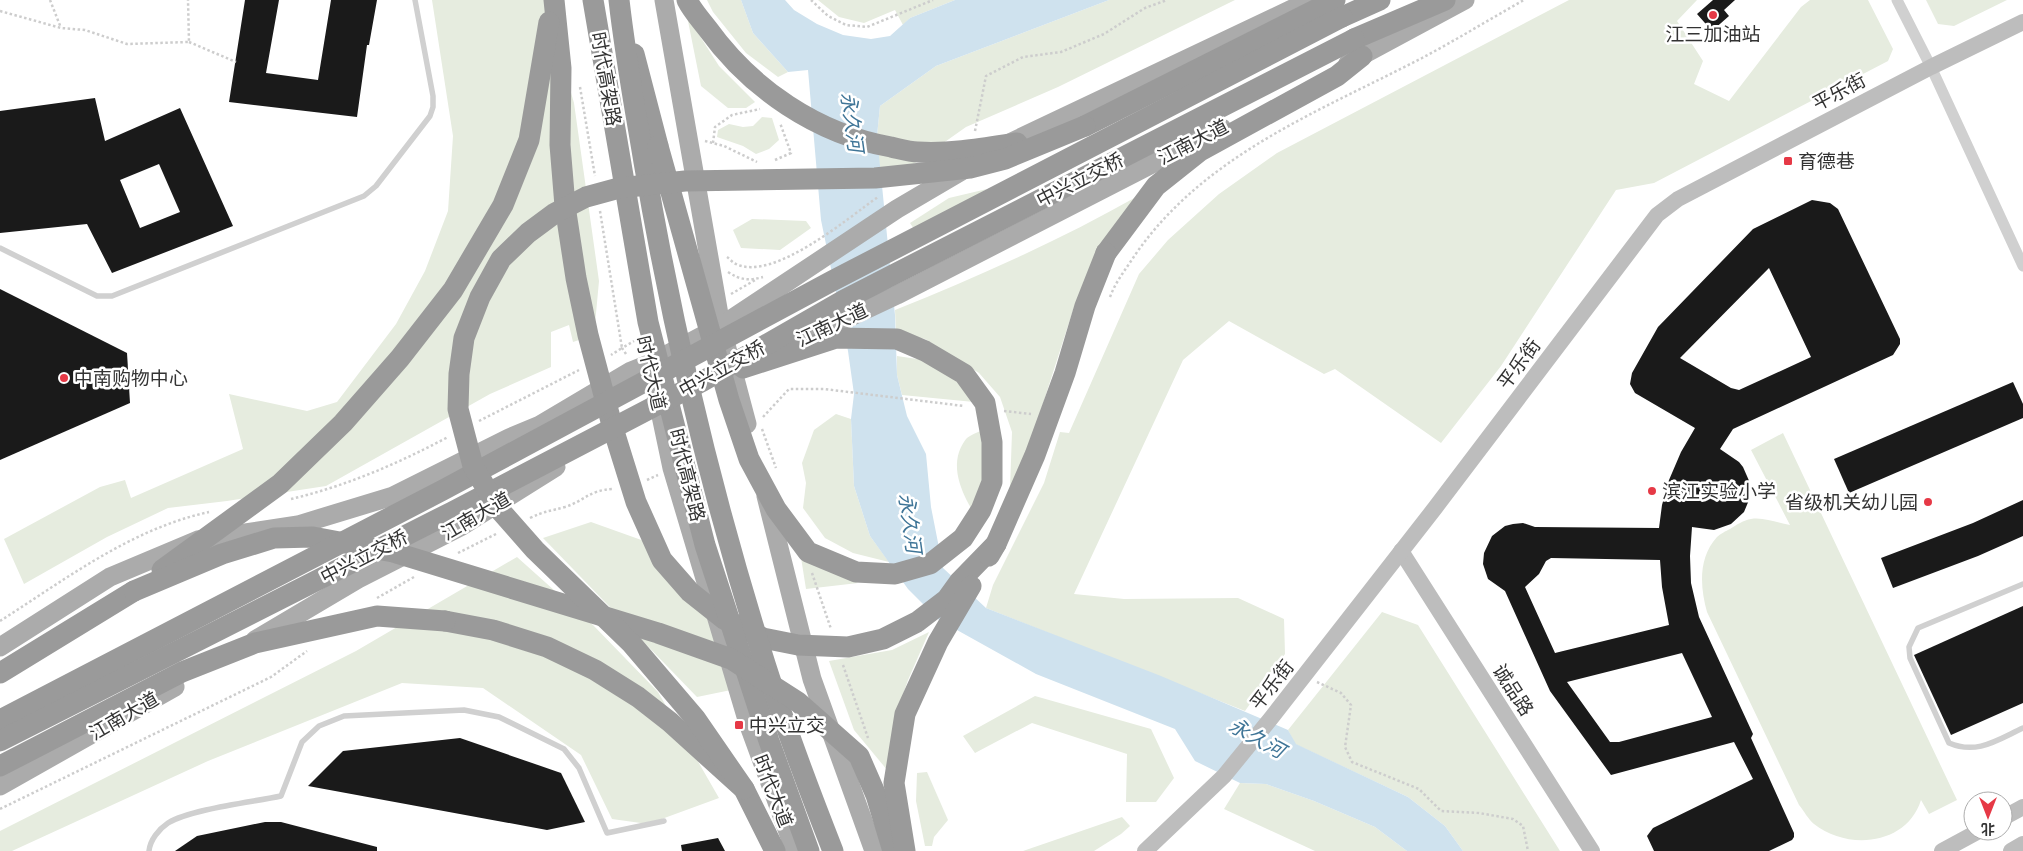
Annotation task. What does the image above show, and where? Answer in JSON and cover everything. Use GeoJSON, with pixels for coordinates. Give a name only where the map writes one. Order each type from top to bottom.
{"type":"FeatureCollection","features":[{"type":"Feature","properties":{"kind":"highway"},"geometry":{"type":"LineString","coordinates":[[553,0],[561,68],[560,145],[565,206],[576,278],[588,335],[615,435],[636,502],[662,560],[690,592],[724,619],[763,638],[798,645],[848,647],[883,639],[917,622],[947,600],[960,581],[996,544]]}},
{"type":"Feature","properties":{"kind":"highway"},"geometry":{"type":"LineString","coordinates":[[0,673],[134,591],[280,484],[349,416],[400,358],[453,290],[503,205],[529,140],[553,0]]}},
{"type":"Feature","properties":{"kind":"highway","name":"时代高架路"},"geometry":{"type":"LineString","coordinates":[[593,0],[650,331],[705,545],[769,741],[809,851]]}},
{"type":"Feature","properties":{"kind":"highway"},"geometry":{"type":"LineString","coordinates":[[620,0],[685,247],[720,371],[723,380],[729,400],[749,459],[776,509],[808,552],[856,572],[895,574],[930,564],[963,538],[981,510],[992,482],[992,442],[985,403],[964,374],[925,351],[897,339],[836,338],[793,353],[730,372],[721,375],[712,378],[704,381]]}},
{"type":"Feature","properties":{"kind":"highway","name":"时代高架路"},"geometry":{"type":"LineString","coordinates":[[620,0],[623,38],[655,227],[676,332],[700,430],[761,652],[832,851]]}},
{"type":"Feature","properties":{"kind":"highway"},"geometry":{"type":"LineString","coordinates":[[687,0],[722,49],[756,84],[797,112],[839,133],[876,145],[917,152],[970,150],[1026,142],[1084,126]]}},
{"type":"Feature","properties":{"kind":"highway","name":"中兴立交桥"},"geometry":{"type":"LineString","coordinates":[[0,720],[443,490],[1337,6],[1380,0]]}},
{"type":"Feature","properties":{"kind":"highway","name":"中兴立交桥"},"geometry":{"type":"LineString","coordinates":[[0,741],[452,512],[704,381],[844,300],[1358,48],[1445,0]]}},
{"type":"Feature","properties":{"kind":"highway"},"geometry":{"type":"LineString","coordinates":[[775,851],[744,790],[695,718],[631,643],[535,550],[498,508],[473,466],[458,409],[458,391],[464,338],[480,297],[501,259],[528,233],[554,213],[586,197],[610,190],[685,181],[875,178],[970,168],[1004,158],[1084,126],[1337,6]]}},
{"type":"Feature","properties":{"kind":"highway"},"geometry":{"type":"LineString","coordinates":[[905,851],[894,783],[905,714],[938,642],[996,544],[1035,455],[1065,373],[1085,306],[1106,253],[1156,186],[1200,151],[1337,76],[1358,48]]}},
{"type":"Feature","properties":{"kind":"highway"},"geometry":{"type":"LineString","coordinates":[[134,591],[222,554],[274,538],[313,537],[393,552],[658,633],[731,659],[798,702],[859,756],[876,795],[893,851]]}},
{"type":"Feature","properties":{"kind":"highway"},"geometry":{"type":"LineString","coordinates":[[0,766],[182,672],[255,643],[377,616],[445,621],[493,630],[547,647],[595,670],[638,697],[670,722],[744,790]]}},
{"type":"Feature","properties":{"kind":"main road","name":"时代大道"},"geometry":{"type":"LineString","coordinates":[[584,0],[637,316],[651,362],[672,468],[748,723],[796,851]]}},
{"type":"Feature","properties":{"kind":"main road"},"geometry":{"type":"LineString","coordinates":[[664,0],[721,326],[812,679],[874,851]]}},
{"type":"Feature","properties":{"kind":"main road"},"geometry":{"type":"LineString","coordinates":[[0,647],[110,577],[198,540],[298,525],[393,496],[509,438],[540,425],[631,371],[721,326],[821,248],[897,209],[1010,141],[1311,0]]}},
{"type":"Feature","properties":{"kind":"main road","name":"江南大道"},"geometry":{"type":"LineString","coordinates":[[0,786],[358,579],[462,526],[556,468],[660,412],[732,369],[780,350],[897,295],[1358,48],[1466,0]]}},
{"type":"Feature","properties":{"kind":"main road"},"geometry":{"type":"LineString","coordinates":[[540,425],[572,437],[556,468]]}},
{"type":"Feature","properties":{"kind":"street"},"geometry":{"type":"LineString","coordinates":[[1897,0],[1931,67],[2023,266]]}},
{"type":"Feature","properties":{"kind":"street","name":"平乐街"},"geometry":{"type":"LineString","coordinates":[[1145,851],[1224,776],[1272,718],[1657,215],[1678,199],[1931,67],[2023,22]]}},
{"type":"Feature","properties":{"kind":"street","name":"诚品路"},"geometry":{"type":"LineString","coordinates":[[1401,551],[1592,851]]}},
{"type":"Feature","properties":{"kind":"street"},"geometry":{"type":"LineString","coordinates":[[1942,851],[1963,840]]}},
{"type":"Feature","properties":{"kind":"street"},"geometry":{"type":"LineString","coordinates":[[2011,851],[2023,844]]}},
{"type":"Feature","properties":{"kind":"lane"},"geometry":{"type":"LineString","coordinates":[[0,248],[97,296],[112,296],[364,196],[376,186],[394,163],[430,116],[433,106],[433,96],[415,0]]}},
{"type":"Feature","properties":{"kind":"lane"},"geometry":{"type":"LineString","coordinates":[[2023,584],[1918,628],[1909,647],[1910,658],[1949,743],[1959,748],[1974,749],[2023,728]]}},
{"type":"Feature","properties":{"kind":"lane"},"geometry":{"type":"LineString","coordinates":[[149,851],[156,834],[168,823],[189,814],[281,796],[302,742],[319,726],[344,716],[464,710],[499,718],[564,749],[579,768],[607,833],[664,822]]}},
{"type":"Feature","properties":{"kind":"path"},"geometry":{"type":"LineString","coordinates":[[50,0],[61,28]]}},
{"type":"Feature","properties":{"kind":"path"},"geometry":{"type":"LineString","coordinates":[[188,0],[189,42]]}},
{"type":"Feature","properties":{"kind":"path"},"geometry":{"type":"LineString","coordinates":[[811,0],[828,16],[846,25],[868,27],[933,0]]}},
{"type":"Feature","properties":{"kind":"path"},"geometry":{"type":"LineString","coordinates":[[975,131],[986,76],[1024,56],[1060,52],[1069,49],[1104,34],[1145,8],[1167,0]]}},
{"type":"Feature","properties":{"kind":"path"},"geometry":{"type":"LineString","coordinates":[[1108,302],[1114,286],[1166,216],[1200,183],[1239,154],[1323,108],[1424,57],[1524,0]]}},
{"type":"Feature","properties":{"kind":"path"},"geometry":{"type":"LineString","coordinates":[[0,11],[61,28],[85,30],[127,44],[189,42],[236,62]]}},
{"type":"Feature","properties":{"kind":"path"},"geometry":{"type":"LineString","coordinates":[[712,143],[715,127],[732,115],[766,107]]}},
{"type":"Feature","properties":{"kind":"path"},"geometry":{"type":"LineString","coordinates":[[770,163],[790,153],[780,121]]}},
{"type":"Feature","properties":{"kind":"path"},"geometry":{"type":"LineString","coordinates":[[705,141],[724,146],[750,157],[763,166]]}},
{"type":"Feature","properties":{"kind":"path"},"geometry":{"type":"LineString","coordinates":[[821,248],[878,197]]}},
{"type":"Feature","properties":{"kind":"path"},"geometry":{"type":"LineString","coordinates":[[748,430],[760,421],[789,389],[824,389],[968,407]]}},
{"type":"Feature","properties":{"kind":"path"},"geometry":{"type":"LineString","coordinates":[[996,410],[1034,414]]}},
{"type":"Feature","properties":{"kind":"path"},"geometry":{"type":"LineString","coordinates":[[645,481],[672,468]]}},
{"type":"Feature","properties":{"kind":"path"},"geometry":{"type":"LineString","coordinates":[[523,521],[546,510],[566,507],[599,489],[614,488]]}},
{"type":"Feature","properties":{"kind":"path"},"geometry":{"type":"LineString","coordinates":[[454,556],[506,529]]}},
{"type":"Feature","properties":{"kind":"path"},"geometry":{"type":"LineString","coordinates":[[372,602],[419,574]]}},
{"type":"Feature","properties":{"kind":"path"},"geometry":{"type":"LineString","coordinates":[[0,809],[271,677],[308,651]]}},
{"type":"Feature","properties":{"kind":"path"},"geometry":{"type":"LineString","coordinates":[[1304,676],[1341,693],[1351,704],[1345,747],[1352,762],[1419,789],[1441,810],[1480,813],[1513,819],[1523,826],[1528,851]]}},
{"type":"Feature","properties":{"kind":"shaded area"},"geometry":{"type":"Polygon","coordinates":[[[432,0],[544,0],[574,103],[599,281],[594,335],[573,342],[569,325],[551,332],[551,367],[490,394],[326,486],[168,508],[107,537],[24,584],[4,539],[100,487],[125,480],[131,498],[243,449],[229,394],[307,411],[337,402],[396,324],[425,271],[448,211],[453,136],[432,0]]]}},
{"type":"Feature","properties":{"kind":"shaded area"},"geometry":{"type":"Polygon","coordinates":[[[707,0],[741,0],[753,33],[788,72],[778,77],[746,53],[713,12],[707,0]]]}},
{"type":"Feature","properties":{"kind":"shaded area"},"geometry":{"type":"Polygon","coordinates":[[[818,0],[955,0],[910,18],[903,25],[895,10],[864,23],[839,17],[818,0]]]}},
{"type":"Feature","properties":{"kind":"shaded area"},"geometry":{"type":"Polygon","coordinates":[[[1109,0],[1235,0],[1058,87],[966,127],[881,187],[877,136],[880,106],[936,66],[1109,0]]]}},
{"type":"Feature","properties":{"kind":"shaded area"},"geometry":{"type":"Polygon","coordinates":[[[1569,0],[1697,0],[1677,21],[1703,61],[1694,84],[1729,101],[1801,7],[1810,0],[1868,0],[1893,49],[1888,61],[1654,183],[1616,190],[1501,366],[1441,443],[1335,369],[1324,374],[1229,321],[1183,360],[1074,594],[1124,599],[1238,598],[1284,619],[1285,654],[1245,711],[986,608],[993,585],[1044,483],[1060,432],[1069,433],[1139,274],[1168,240],[1219,194],[1277,153],[1569,0]]]}},
{"type":"Feature","properties":{"kind":"shaded area"},"geometry":{"type":"Polygon","coordinates":[[[1926,0],[2007,0],[1954,26],[1938,24],[1926,0]]]}},
{"type":"Feature","properties":{"kind":"shaded area"},"geometry":{"type":"Polygon","coordinates":[[[687,16],[719,66],[755,102],[746,108],[728,108],[701,86],[687,16]]]}},
{"type":"Feature","properties":{"kind":"shaded area"},"geometry":{"type":"Polygon","coordinates":[[[762,117],[772,118],[779,140],[769,149],[756,154],[743,146],[717,137],[718,130],[729,124],[743,127],[753,126],[762,117]]]}},
{"type":"Feature","properties":{"kind":"shaded area"},"geometry":{"type":"Polygon","coordinates":[[[987,189],[916,232],[910,223],[949,198],[987,189]]]}},
{"type":"Feature","properties":{"kind":"shaded area"},"geometry":{"type":"Polygon","coordinates":[[[1138,196],[1074,307],[1022,469],[1010,489],[1012,432],[1000,397],[979,373],[925,339],[896,332],[895,310],[1018,257],[1079,228],[1138,196]]]}},
{"type":"Feature","properties":{"kind":"shaded area"},"geometry":{"type":"Polygon","coordinates":[[[752,219],[806,221],[811,228],[780,250],[741,248],[733,230],[752,219]]]}},
{"type":"Feature","properties":{"kind":"shaded area"},"geometry":{"type":"Polygon","coordinates":[[[897,356],[924,360],[966,386],[974,402],[902,395],[897,375],[897,356]]]}},
{"type":"Feature","properties":{"kind":"shaded area"},"geometry":{"type":"Polygon","coordinates":[[[836,414],[851,419],[854,486],[870,536],[889,562],[853,553],[825,538],[803,508],[806,483],[802,463],[814,430],[836,414]]]}},
{"type":"Feature","properties":{"kind":"shaded area"},"geometry":{"type":"Polygon","coordinates":[[[983,430],[989,482],[971,508],[960,483],[957,465],[958,456],[966,439],[983,430]]]}},
{"type":"Feature","properties":{"kind":"shaded area"},"geometry":{"type":"Polygon","coordinates":[[[1783,433],[1957,800],[1929,814],[1921,800],[1914,815],[1903,827],[1875,839],[1843,838],[1828,833],[1814,824],[1799,805],[1707,612],[1703,593],[1702,573],[1706,554],[1717,537],[1740,523],[1751,519],[1766,519],[1790,525],[1751,450],[1783,433]]]}},
{"type":"Feature","properties":{"kind":"shaded area"},"geometry":{"type":"Polygon","coordinates":[[[591,522],[647,542],[712,620],[731,690],[697,697],[543,538],[591,522]]]}},
{"type":"Feature","properties":{"kind":"shaded area"},"geometry":{"type":"Polygon","coordinates":[[[799,545],[849,579],[858,583],[806,589],[799,545]]]}},
{"type":"Feature","properties":{"kind":"shaded area"},"geometry":{"type":"Polygon","coordinates":[[[517,557],[593,625],[658,692],[719,798],[648,824],[612,819],[581,755],[483,688],[402,683],[208,761],[12,851],[0,851],[0,831],[356,651],[517,557]]]}},
{"type":"Feature","properties":{"kind":"shaded area"},"geometry":{"type":"Polygon","coordinates":[[[1382,612],[1418,625],[1560,851],[1463,851],[1445,826],[1408,797],[1295,744],[1288,730],[1382,612]]]}},
{"type":"Feature","properties":{"kind":"shaded area"},"geometry":{"type":"Polygon","coordinates":[[[929,632],[908,680],[898,709],[888,771],[854,730],[829,661],[892,650],[929,632]]]}},
{"type":"Feature","properties":{"kind":"shaded area"},"geometry":{"type":"Polygon","coordinates":[[[1035,696],[1151,729],[1174,778],[1156,802],[1126,802],[1127,754],[1032,723],[975,753],[963,736],[1035,696]]]}},
{"type":"Feature","properties":{"kind":"shaded area"},"geometry":{"type":"Polygon","coordinates":[[[927,772],[948,820],[934,837],[932,846],[925,846],[916,801],[917,773],[927,772]]]}},
{"type":"Feature","properties":{"kind":"shaded area"},"geometry":{"type":"Polygon","coordinates":[[[1240,783],[1266,784],[1314,801],[1375,827],[1407,851],[1315,851],[1224,809],[1240,783]]]}},
{"type":"Feature","properties":{"kind":"shaded area"},"geometry":{"type":"Polygon","coordinates":[[[1122,817],[1130,826],[1094,851],[1023,851],[1122,817]]]}},
{"type":"Feature","properties":{"kind":"water","name":"永久河"},"geometry":{"type":"Polygon","coordinates":[[[741,0],[785,0],[794,10],[817,24],[843,35],[871,39],[890,36],[910,18],[955,0],[1109,0],[936,66],[880,106],[877,136],[895,315],[897,375],[907,416],[926,454],[931,507],[943,568],[986,608],[1161,676],[1288,730],[1296,744],[1408,797],[1445,826],[1463,851],[1407,851],[1375,827],[1314,801],[1266,784],[1240,783],[1195,761],[1175,729],[1036,674],[939,620],[908,589],[870,536],[854,486],[851,419],[854,394],[848,351],[821,220],[808,70],[788,72],[753,33],[741,0]]]}},
{"type":"Feature","properties":{"kind":"building"},"geometry":{"type":"Polygon","coordinates":[[[245,0],[279,0],[266,73],[318,80],[331,0],[377,0],[369,45],[367,45],[357,117],[229,102],[245,0]]]}},
{"type":"Feature","properties":{"kind":"building","name":"江三加油站"},"geometry":{"type":"Polygon","coordinates":[[[1713,0],[1735,0],[1724,10],[1729,16],[1712,31],[1697,14],[1713,0]]]}},
{"type":"Feature","properties":{"kind":"building"},"geometry":{"type":"Polygon","coordinates":[[[95,98],[105,141],[180,108],[233,226],[112,273],[87,224],[0,233],[0,111],[95,98]],[[159,164],[120,180],[140,228],[180,212],[159,164]]]}},
{"type":"Feature","properties":{"kind":"building"},"geometry":{"type":"Polygon","coordinates":[[[1812,200],[1830,203],[1838,209],[1900,339],[1900,344],[1893,355],[1733,429],[1720,449],[1739,462],[1750,483],[1749,500],[1744,512],[1731,524],[1714,530],[1692,527],[1691,583],[1699,617],[1753,734],[1751,738],[1794,833],[1794,837],[1792,840],[1769,851],[1654,851],[1647,836],[1653,828],[1753,779],[1734,742],[1611,775],[1550,691],[1505,591],[1488,579],[1483,564],[1484,553],[1492,536],[1505,526],[1513,524],[1523,523],[1535,527],[1659,528],[1662,505],[1669,480],[1681,452],[1695,428],[1635,393],[1630,384],[1632,373],[1658,327],[1753,229],[1812,200]],[[1769,268],[1680,358],[1731,388],[1739,390],[1811,357],[1769,268]],[[1551,558],[1546,561],[1539,574],[1525,587],[1555,653],[1669,625],[1662,587],[1660,560],[1551,558]],[[1682,653],[1567,682],[1610,742],[1619,742],[1712,717],[1682,653]]]}},
{"type":"Feature","properties":{"kind":"building","name":"中南购物中心"},"geometry":{"type":"Polygon","coordinates":[[[0,289],[127,353],[130,403],[0,460],[0,289]]]}},
{"type":"Feature","properties":{"kind":"building"},"geometry":{"type":"Polygon","coordinates":[[[2013,382],[2023,404],[2023,418],[1849,493],[1834,459],[2013,382]]]}},
{"type":"Feature","properties":{"kind":"building"},"geometry":{"type":"Polygon","coordinates":[[[2023,500],[2023,536],[1978,556],[1893,588],[1881,558],[1973,523],[2023,500]]]}},
{"type":"Feature","properties":{"kind":"building"},"geometry":{"type":"Polygon","coordinates":[[[2023,606],[2023,703],[1951,735],[1914,655],[2023,606]]]}},
{"type":"Feature","properties":{"kind":"building"},"geometry":{"type":"Polygon","coordinates":[[[460,738],[561,773],[585,822],[547,830],[308,786],[343,751],[460,738]]]}},
{"type":"Feature","properties":{"kind":"building"},"geometry":{"type":"Polygon","coordinates":[[[265,822],[281,822],[377,847],[377,851],[175,851],[197,836],[265,822]]]}},
{"type":"Feature","properties":{"kind":"building"},"geometry":{"type":"Polygon","coordinates":[[[718,838],[725,851],[682,851],[681,845],[718,838]]]}},
{"type":"Feature","properties":{"kind":"place","name":"江三加油站"},"geometry":{"type":"Point","coordinates":[1713,15]}},
{"type":"Feature","properties":{"kind":"place","name":"育德巷"},"geometry":{"type":"Point","coordinates":[1788,161]}},
{"type":"Feature","properties":{"kind":"place","name":"中南购物中心"},"geometry":{"type":"Point","coordinates":[64,378]}},
{"type":"Feature","properties":{"kind":"place","name":"滨江实验小学"},"geometry":{"type":"Point","coordinates":[1652,491]}},
{"type":"Feature","properties":{"kind":"place","name":"省级机关幼儿园"},"geometry":{"type":"Point","coordinates":[1928,502]}},
{"type":"Feature","properties":{"kind":"place","name":"中兴立交"},"geometry":{"type":"Point","coordinates":[739,725]}}]}
